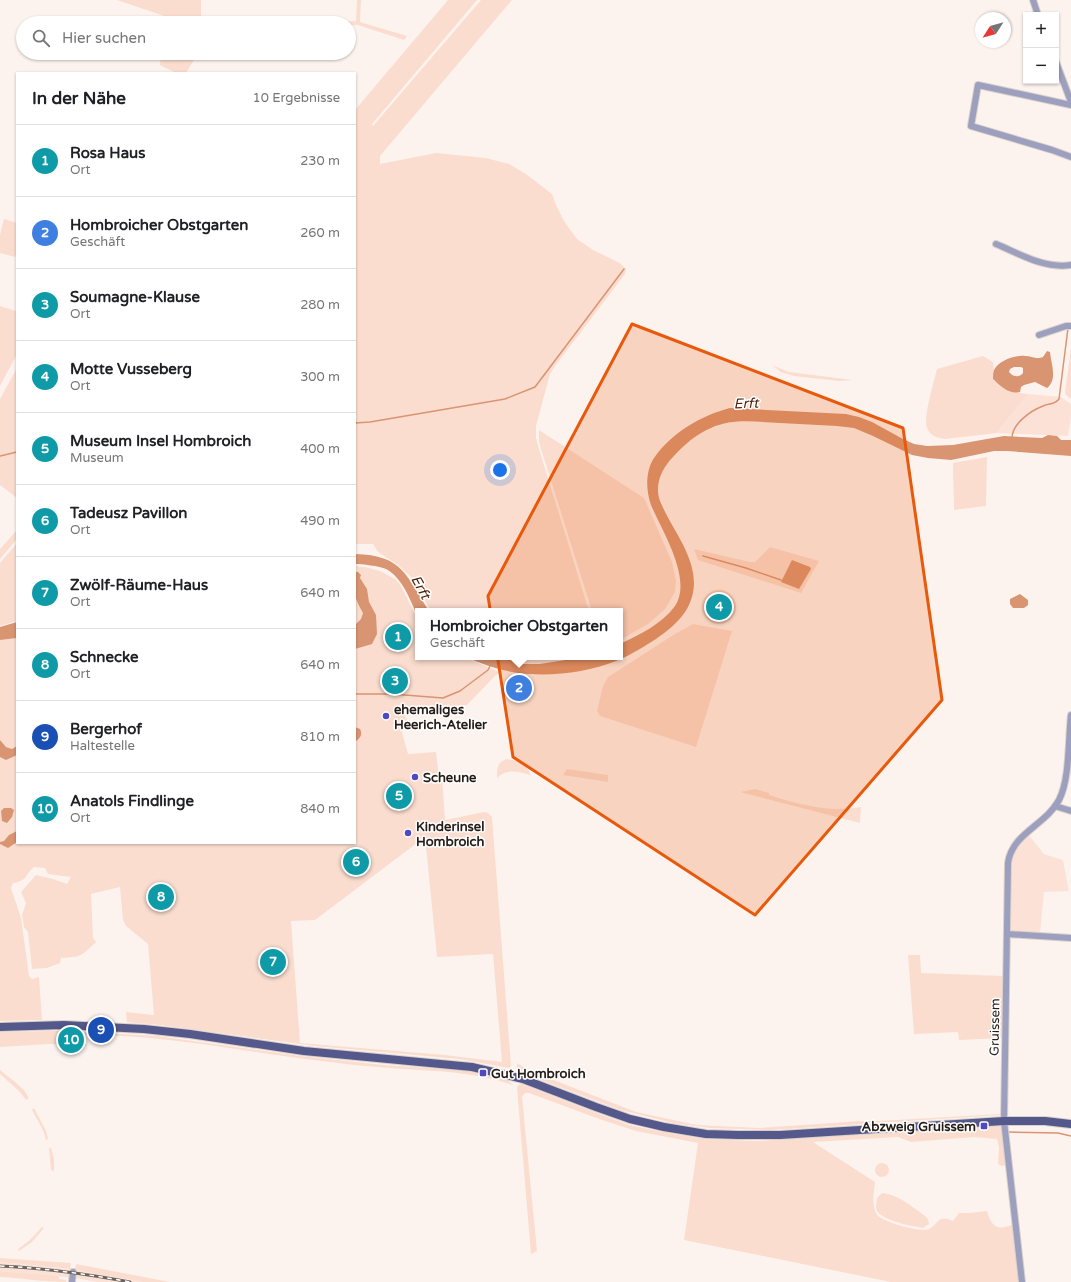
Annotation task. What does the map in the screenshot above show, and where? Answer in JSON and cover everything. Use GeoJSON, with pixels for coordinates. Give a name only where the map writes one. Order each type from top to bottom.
{"type":"FeatureCollection","features":[{"type":"Feature","properties":{"kind":"main road"},"geometry":{"type":"LineString","coordinates":[[0,1027],[70,1025],[144,1029],[323,1053],[472,1066],[519,1077],[630,1119],[664,1127],[706,1134],[771,1135],[1004,1121],[1046,1121],[1071,1124]]}},
{"type":"Feature","properties":{"kind":"street"},"geometry":{"type":"LineString","coordinates":[[1033,0],[1037,12]]}},
{"type":"Feature","properties":{"kind":"street"},"geometry":{"type":"LineString","coordinates":[[1059,70],[1071,104]]}},
{"type":"Feature","properties":{"kind":"street"},"geometry":{"type":"LineString","coordinates":[[1071,104],[978,86],[971,126],[1048,148],[1071,157]]}},
{"type":"Feature","properties":{"kind":"street"},"geometry":{"type":"LineString","coordinates":[[996,244],[1045,264],[1061,266],[1071,265]]}},
{"type":"Feature","properties":{"kind":"street"},"geometry":{"type":"LineString","coordinates":[[1040,335],[1066,326],[1071,326]]}},
{"type":"Feature","properties":{"kind":"street","name":"Gruissem"},"geometry":{"type":"LineString","coordinates":[[1022,1282],[1004,1121],[1008,868],[1010,856],[1018,840],[1046,818],[1061,796],[1064,784],[1071,715]]}},
{"type":"Feature","properties":{"kind":"street"},"geometry":{"type":"LineString","coordinates":[[1055,806],[1071,811]]}},
{"type":"Feature","properties":{"kind":"street"},"geometry":{"type":"LineString","coordinates":[[1007,934],[1071,938]]}},
{"type":"Feature","properties":{"kind":"street"},"geometry":{"type":"LineString","coordinates":[[72,1282],[73,1272]]}},
{"type":"Feature","properties":{"kind":"highlighted area"},"geometry":{"type":"Polygon","coordinates":[[[632,324],[903,428],[942,700],[755,915],[513,757],[488,596],[632,324]]]}},
{"type":"Feature","properties":{"kind":"shaded area"},"geometry":{"type":"Polygon","coordinates":[[[117,0],[201,0],[201,16],[164,16],[117,0]]]}},
{"type":"Feature","properties":{"kind":"shaded area"},"geometry":{"type":"Polygon","coordinates":[[[357,0],[361,0],[360,22],[407,36],[404,40],[356,25],[357,0]]]}},
{"type":"Feature","properties":{"kind":"shaded area"},"geometry":{"type":"Polygon","coordinates":[[[448,0],[477,0],[372,124],[373,126],[481,0],[512,0],[380,156],[380,164],[436,153],[486,158],[509,164],[526,174],[552,194],[564,221],[577,239],[593,250],[620,263],[626,269],[625,274],[550,374],[536,426],[536,438],[539,449],[588,608],[429,608],[412,578],[398,565],[378,552],[373,544],[356,544],[356,109],[448,0]]]}},
{"type":"Feature","properties":{"kind":"shaded area"},"geometry":{"type":"Polygon","coordinates":[[[160,60],[194,60],[187,72],[174,72],[160,65],[160,60]]]}},
{"type":"Feature","properties":{"kind":"shaded area"},"geometry":{"type":"Polygon","coordinates":[[[4,219],[16,223],[15,257],[0,253],[0,235],[4,219]]]}},
{"type":"Feature","properties":{"kind":"shaded area"},"geometry":{"type":"Polygon","coordinates":[[[0,306],[16,311],[16,356],[0,386],[0,306]]]}},
{"type":"Feature","properties":{"kind":"shaded area"},"geometry":{"type":"Polygon","coordinates":[[[1071,348],[1071,399],[1065,393],[1071,348]]]}},
{"type":"Feature","properties":{"kind":"shaded area"},"geometry":{"type":"Polygon","coordinates":[[[1047,351],[1050,352],[1053,376],[1047,388],[1035,382],[1024,385],[1021,387],[1020,392],[1016,393],[1002,387],[993,379],[996,366],[1012,357],[1043,357],[1047,351]],[[1014,367],[1010,369],[1009,372],[1014,376],[1020,376],[1023,373],[1023,368],[1014,367]]]}},
{"type":"Feature","properties":{"kind":"shaded area"},"geometry":{"type":"Polygon","coordinates":[[[983,356],[993,362],[993,379],[997,383],[1009,390],[1028,394],[997,433],[945,439],[932,435],[927,428],[926,416],[937,369],[983,356]]]}},
{"type":"Feature","properties":{"kind":"shaded area"},"geometry":{"type":"Polygon","coordinates":[[[772,365],[789,372],[853,380],[839,381],[794,376],[781,372],[772,365]]]}},
{"type":"Feature","properties":{"kind":"shaded area"},"geometry":{"type":"Polygon","coordinates":[[[16,370],[16,497],[0,485],[0,399],[16,370]]]}},
{"type":"Feature","properties":{"kind":"shaded area"},"geometry":{"type":"Polygon","coordinates":[[[1028,394],[1061,397],[1071,404],[1071,417],[1068,436],[997,433],[1028,394]]]}},
{"type":"Feature","properties":{"kind":"shaded area"},"geometry":{"type":"Polygon","coordinates":[[[730,408],[846,414],[872,422],[914,444],[927,446],[953,445],[1004,436],[1042,438],[1048,435],[1057,436],[1061,440],[1071,440],[1071,456],[994,451],[951,460],[912,455],[854,428],[736,422],[711,428],[690,440],[669,461],[660,477],[658,489],[660,501],[686,551],[690,562],[694,584],[690,602],[682,616],[670,628],[656,639],[623,658],[623,642],[657,624],[675,606],[680,595],[680,582],[674,555],[649,499],[647,481],[651,463],[661,449],[678,433],[698,420],[730,408]]]}},
{"type":"Feature","properties":{"kind":"shaded area"},"geometry":{"type":"Polygon","coordinates":[[[539,430],[644,498],[672,562],[676,581],[675,592],[665,609],[648,624],[623,638],[623,608],[591,608],[539,442],[539,430]]]}},
{"type":"Feature","properties":{"kind":"shaded area"},"geometry":{"type":"Polygon","coordinates":[[[987,457],[986,506],[954,510],[953,463],[987,457]]]}},
{"type":"Feature","properties":{"kind":"shaded area"},"geometry":{"type":"Polygon","coordinates":[[[16,531],[16,540],[0,559],[0,549],[16,531]]]}},
{"type":"Feature","properties":{"kind":"shaded area"},"geometry":{"type":"Polygon","coordinates":[[[16,544],[16,621],[0,626],[0,563],[16,544]]]}},
{"type":"Feature","properties":{"kind":"shaded area"},"geometry":{"type":"Polygon","coordinates":[[[770,547],[819,561],[801,593],[698,560],[694,549],[755,562],[770,547]]]}},
{"type":"Feature","properties":{"kind":"shaded area"},"geometry":{"type":"Polygon","coordinates":[[[356,554],[384,558],[393,563],[408,578],[427,608],[415,608],[415,611],[405,590],[397,578],[386,569],[370,565],[356,564],[356,554]]]}},
{"type":"Feature","properties":{"kind":"shaded area"},"geometry":{"type":"Polygon","coordinates":[[[792,560],[810,567],[811,569],[799,589],[781,582],[792,560]]]}},
{"type":"Feature","properties":{"kind":"shaded area"},"geometry":{"type":"Polygon","coordinates":[[[356,566],[380,571],[395,579],[401,586],[415,614],[415,660],[471,660],[499,672],[467,705],[419,708],[420,711],[404,714],[408,723],[400,725],[408,754],[436,752],[439,777],[442,777],[445,820],[484,812],[488,813],[492,817],[511,1066],[509,1068],[459,1059],[315,1046],[160,1025],[127,1022],[126,1012],[154,1015],[148,944],[126,926],[123,920],[120,887],[91,894],[93,938],[96,942],[91,947],[81,955],[61,958],[60,963],[47,968],[32,969],[28,932],[24,927],[22,915],[26,903],[21,892],[36,875],[67,884],[71,877],[48,874],[45,868],[34,867],[24,879],[13,883],[11,888],[21,918],[29,976],[32,979],[39,977],[42,1020],[0,1021],[0,746],[13,753],[16,751],[16,844],[356,844],[356,566]],[[425,837],[315,920],[291,921],[300,1043],[445,1055],[502,1062],[493,954],[437,957],[425,837]]]}},
{"type":"Feature","properties":{"kind":"shaded area"},"geometry":{"type":"Polygon","coordinates":[[[356,572],[361,575],[360,578],[367,589],[369,602],[376,615],[377,634],[372,644],[356,649],[356,624],[361,619],[363,613],[356,597],[356,572]]]}},
{"type":"Feature","properties":{"kind":"shaded area"},"geometry":{"type":"Polygon","coordinates":[[[716,590],[722,590],[726,591],[733,597],[736,607],[735,614],[729,621],[722,624],[716,624],[712,623],[705,617],[702,610],[702,604],[703,600],[709,593],[716,590]]]}},
{"type":"Feature","properties":{"kind":"shaded area"},"geometry":{"type":"Polygon","coordinates":[[[1020,594],[1028,600],[1028,605],[1024,608],[1013,608],[1010,604],[1010,599],[1020,594]]]}},
{"type":"Feature","properties":{"kind":"shaded area"},"geometry":{"type":"Polygon","coordinates":[[[16,622],[16,638],[0,640],[0,627],[16,622]]]}},
{"type":"Feature","properties":{"kind":"shaded area"},"geometry":{"type":"Polygon","coordinates":[[[693,624],[732,631],[696,747],[600,716],[597,711],[603,686],[608,677],[693,624]]]}},
{"type":"Feature","properties":{"kind":"shaded area"},"geometry":{"type":"Polygon","coordinates":[[[16,638],[16,747],[12,749],[6,747],[0,740],[0,640],[16,638]]]}},
{"type":"Feature","properties":{"kind":"shaded area"},"geometry":{"type":"Polygon","coordinates":[[[474,660],[513,660],[524,664],[540,664],[566,660],[618,660],[596,668],[574,672],[541,674],[514,672],[474,660]]]}},
{"type":"Feature","properties":{"kind":"shaded area"},"geometry":{"type":"Polygon","coordinates":[[[356,727],[360,729],[360,738],[356,741],[356,727]]]}},
{"type":"Feature","properties":{"kind":"shaded area"},"geometry":{"type":"Polygon","coordinates":[[[0,740],[6,747],[12,749],[16,747],[16,755],[6,760],[0,757],[0,740]]]}},
{"type":"Feature","properties":{"kind":"shaded area"},"geometry":{"type":"Polygon","coordinates":[[[506,759],[524,762],[531,775],[508,772],[497,778],[498,766],[506,759]]]}},
{"type":"Feature","properties":{"kind":"shaded area"},"geometry":{"type":"Polygon","coordinates":[[[567,769],[608,775],[608,782],[563,775],[567,769]]]}},
{"type":"Feature","properties":{"kind":"shaded area"},"geometry":{"type":"Polygon","coordinates":[[[755,789],[769,793],[769,795],[777,798],[810,806],[836,809],[861,807],[860,823],[740,792],[755,789]]]}},
{"type":"Feature","properties":{"kind":"shaded area"},"geometry":{"type":"Polygon","coordinates":[[[4,808],[11,808],[14,810],[12,817],[7,823],[2,821],[1,811],[4,808]]]}},
{"type":"Feature","properties":{"kind":"shaded area"},"geometry":{"type":"Polygon","coordinates":[[[16,832],[16,843],[8,848],[0,844],[0,842],[4,841],[9,835],[16,832]]]}},
{"type":"Feature","properties":{"kind":"shaded area"},"geometry":{"type":"Polygon","coordinates":[[[1029,835],[1044,854],[1063,860],[1069,891],[1044,892],[1040,934],[1009,931],[1010,863],[1013,853],[1018,845],[1029,835]]]}},
{"type":"Feature","properties":{"kind":"shaded area"},"geometry":{"type":"Polygon","coordinates":[[[908,955],[920,955],[921,973],[1004,976],[1003,1038],[959,1040],[958,1032],[914,1034],[908,955]]]}},
{"type":"Feature","properties":{"kind":"shaded area"},"geometry":{"type":"Polygon","coordinates":[[[77,1031],[80,1038],[66,1037],[73,1042],[72,1045],[49,1044],[0,1047],[0,1032],[77,1031]]]}},
{"type":"Feature","properties":{"kind":"shaded area"},"geometry":{"type":"Polygon","coordinates":[[[85,1032],[157,1036],[300,1056],[481,1073],[508,1080],[513,1085],[489,1078],[466,1074],[374,1067],[176,1041],[83,1035],[85,1032]]]}},
{"type":"Feature","properties":{"kind":"shaded area"},"geometry":{"type":"Polygon","coordinates":[[[517,1063],[528,1070],[636,1112],[697,1125],[760,1128],[861,1121],[1001,1115],[770,1130],[710,1128],[673,1123],[621,1110],[520,1072],[517,1067],[517,1063]]]}},
{"type":"Feature","properties":{"kind":"shaded area"},"geometry":{"type":"Polygon","coordinates":[[[0,1070],[24,1090],[29,1098],[26,1100],[19,1091],[0,1074],[0,1070]]]}},
{"type":"Feature","properties":{"kind":"shaded area"},"geometry":{"type":"Polygon","coordinates":[[[521,1084],[629,1125],[705,1139],[758,1141],[997,1126],[1001,1127],[1007,1165],[1002,1166],[998,1164],[999,1148],[997,1139],[974,1137],[911,1142],[898,1137],[813,1142],[875,1182],[873,1199],[875,1211],[881,1218],[894,1224],[925,1230],[932,1227],[941,1219],[953,1221],[959,1213],[987,1211],[991,1221],[996,1226],[1004,1227],[1014,1224],[1021,1282],[891,1282],[684,1240],[698,1143],[636,1131],[529,1093],[525,1093],[522,1097],[537,1251],[531,1254],[517,1088],[518,1085],[521,1084]]]}},
{"type":"Feature","properties":{"kind":"shaded area"},"geometry":{"type":"Polygon","coordinates":[[[34,1108],[46,1131],[48,1139],[46,1140],[44,1132],[32,1110],[34,1108]]]}},
{"type":"Feature","properties":{"kind":"shaded area"},"geometry":{"type":"Polygon","coordinates":[[[49,1148],[51,1148],[54,1160],[54,1171],[51,1170],[49,1148]]]}},
{"type":"Feature","properties":{"kind":"shaded area"},"geometry":{"type":"Polygon","coordinates":[[[879,1163],[885,1163],[889,1167],[889,1173],[885,1177],[879,1177],[875,1173],[875,1167],[879,1163]]]}},
{"type":"Feature","properties":{"kind":"shaded area"},"geometry":{"type":"Polygon","coordinates":[[[882,1193],[899,1198],[910,1205],[928,1219],[929,1224],[923,1228],[891,1220],[880,1215],[876,1210],[876,1205],[877,1198],[882,1193]]]}},
{"type":"Feature","properties":{"kind":"shaded area"},"geometry":{"type":"Polygon","coordinates":[[[42,1227],[44,1228],[32,1242],[19,1251],[18,1249],[30,1240],[42,1227]]]}},
{"type":"Feature","properties":{"kind":"shaded area"},"geometry":{"type":"Polygon","coordinates":[[[0,1258],[71,1263],[70,1269],[0,1262],[0,1258]]]}},
{"type":"Feature","properties":{"kind":"shaded area"},"geometry":{"type":"Polygon","coordinates":[[[0,1262],[75,1270],[142,1282],[96,1282],[75,1278],[0,1271],[0,1262]]]}},
{"type":"Feature","properties":{"kind":"shaded area"},"geometry":{"type":"Polygon","coordinates":[[[76,1264],[170,1282],[143,1282],[75,1270],[76,1264]]]}},
{"type":"Feature","properties":{"kind":"shaded area"},"geometry":{"type":"Polygon","coordinates":[[[0,1271],[59,1276],[59,1279],[66,1280],[66,1282],[0,1277],[0,1271]]]}},
{"type":"Feature","properties":{"kind":"waterway"},"geometry":{"type":"LineString","coordinates":[[356,423],[370,422],[505,399],[535,387],[624,269]]}},
{"type":"Feature","properties":{"kind":"waterway"},"geometry":{"type":"LineString","coordinates":[[1012,438],[1018,423],[1027,415],[1038,408],[1054,403],[1059,399],[1068,328]]}},
{"type":"Feature","properties":{"kind":"waterway"},"geometry":{"type":"LineString","coordinates":[[0,456],[16,452]]}},
{"type":"Feature","properties":{"kind":"waterway"},"geometry":{"type":"LineString","coordinates":[[703,556],[781,580]]}},
{"type":"Feature","properties":{"kind":"waterway"},"geometry":{"type":"LineString","coordinates":[[356,694],[392,694],[443,698],[460,691],[488,670],[490,666]]}},
{"type":"Feature","properties":{"kind":"waterway"},"geometry":{"type":"LineString","coordinates":[[1008,1132],[1058,1133],[1071,1136]]}},
{"type":"Feature","properties":{"kind":"railway"},"geometry":{"type":"LineString","coordinates":[[0,1266],[33,1268],[98,1276],[130,1282]]}},
{"type":"Feature","properties":{"kind":"place","name":"Motte Vusseberg"},"geometry":{"type":"Point","coordinates":[719,607]}},
{"type":"Feature","properties":{"kind":"place","name":"Rosa Haus"},"geometry":{"type":"Point","coordinates":[398,637]}},
{"type":"Feature","properties":{"kind":"place","name":"Soumagne-Klause"},"geometry":{"type":"Point","coordinates":[395,681]}},
{"type":"Feature","properties":{"kind":"place","name":"Hombroicher Obstgarten"},"geometry":{"type":"Point","coordinates":[519,688]}},
{"type":"Feature","properties":{"kind":"place","name":"ehemaliges Heerich-Atelier"},"geometry":{"type":"Point","coordinates":[386,716]}},
{"type":"Feature","properties":{"kind":"place","name":"Scheune"},"geometry":{"type":"Point","coordinates":[415,777]}},
{"type":"Feature","properties":{"kind":"place","name":"Museum Insel Hombroich"},"geometry":{"type":"Point","coordinates":[399,796]}},
{"type":"Feature","properties":{"kind":"place","name":"Kinderinsel Hombroich"},"geometry":{"type":"Point","coordinates":[408,833]}},
{"type":"Feature","properties":{"kind":"place","name":"Tadeusz Pavillon"},"geometry":{"type":"Point","coordinates":[356,862]}},
{"type":"Feature","properties":{"kind":"place","name":"Schnecke"},"geometry":{"type":"Point","coordinates":[161,897]}},
{"type":"Feature","properties":{"kind":"place","name":"Zwölf-Räume-Haus"},"geometry":{"type":"Point","coordinates":[273,962]}},
{"type":"Feature","properties":{"kind":"place","name":"Bergerhof"},"geometry":{"type":"Point","coordinates":[101,1030]}},
{"type":"Feature","properties":{"kind":"place","name":"Anatols Findlinge"},"geometry":{"type":"Point","coordinates":[71,1040]}},
{"type":"Feature","properties":{"kind":"place","name":"Gut Hombroich"},"geometry":{"type":"Point","coordinates":[483,1073]}},
{"type":"Feature","properties":{"kind":"place","name":"Abzweig Gruissem"},"geometry":{"type":"Point","coordinates":[984,1126]}},
{"type":"Feature","properties":{"kind":"water label","name":"Erft"},"geometry":{"type":"Point","coordinates":[746,403]}},
{"type":"Feature","properties":{"kind":"water label","name":"Erft"},"geometry":{"type":"Point","coordinates":[421,587]}}]}
